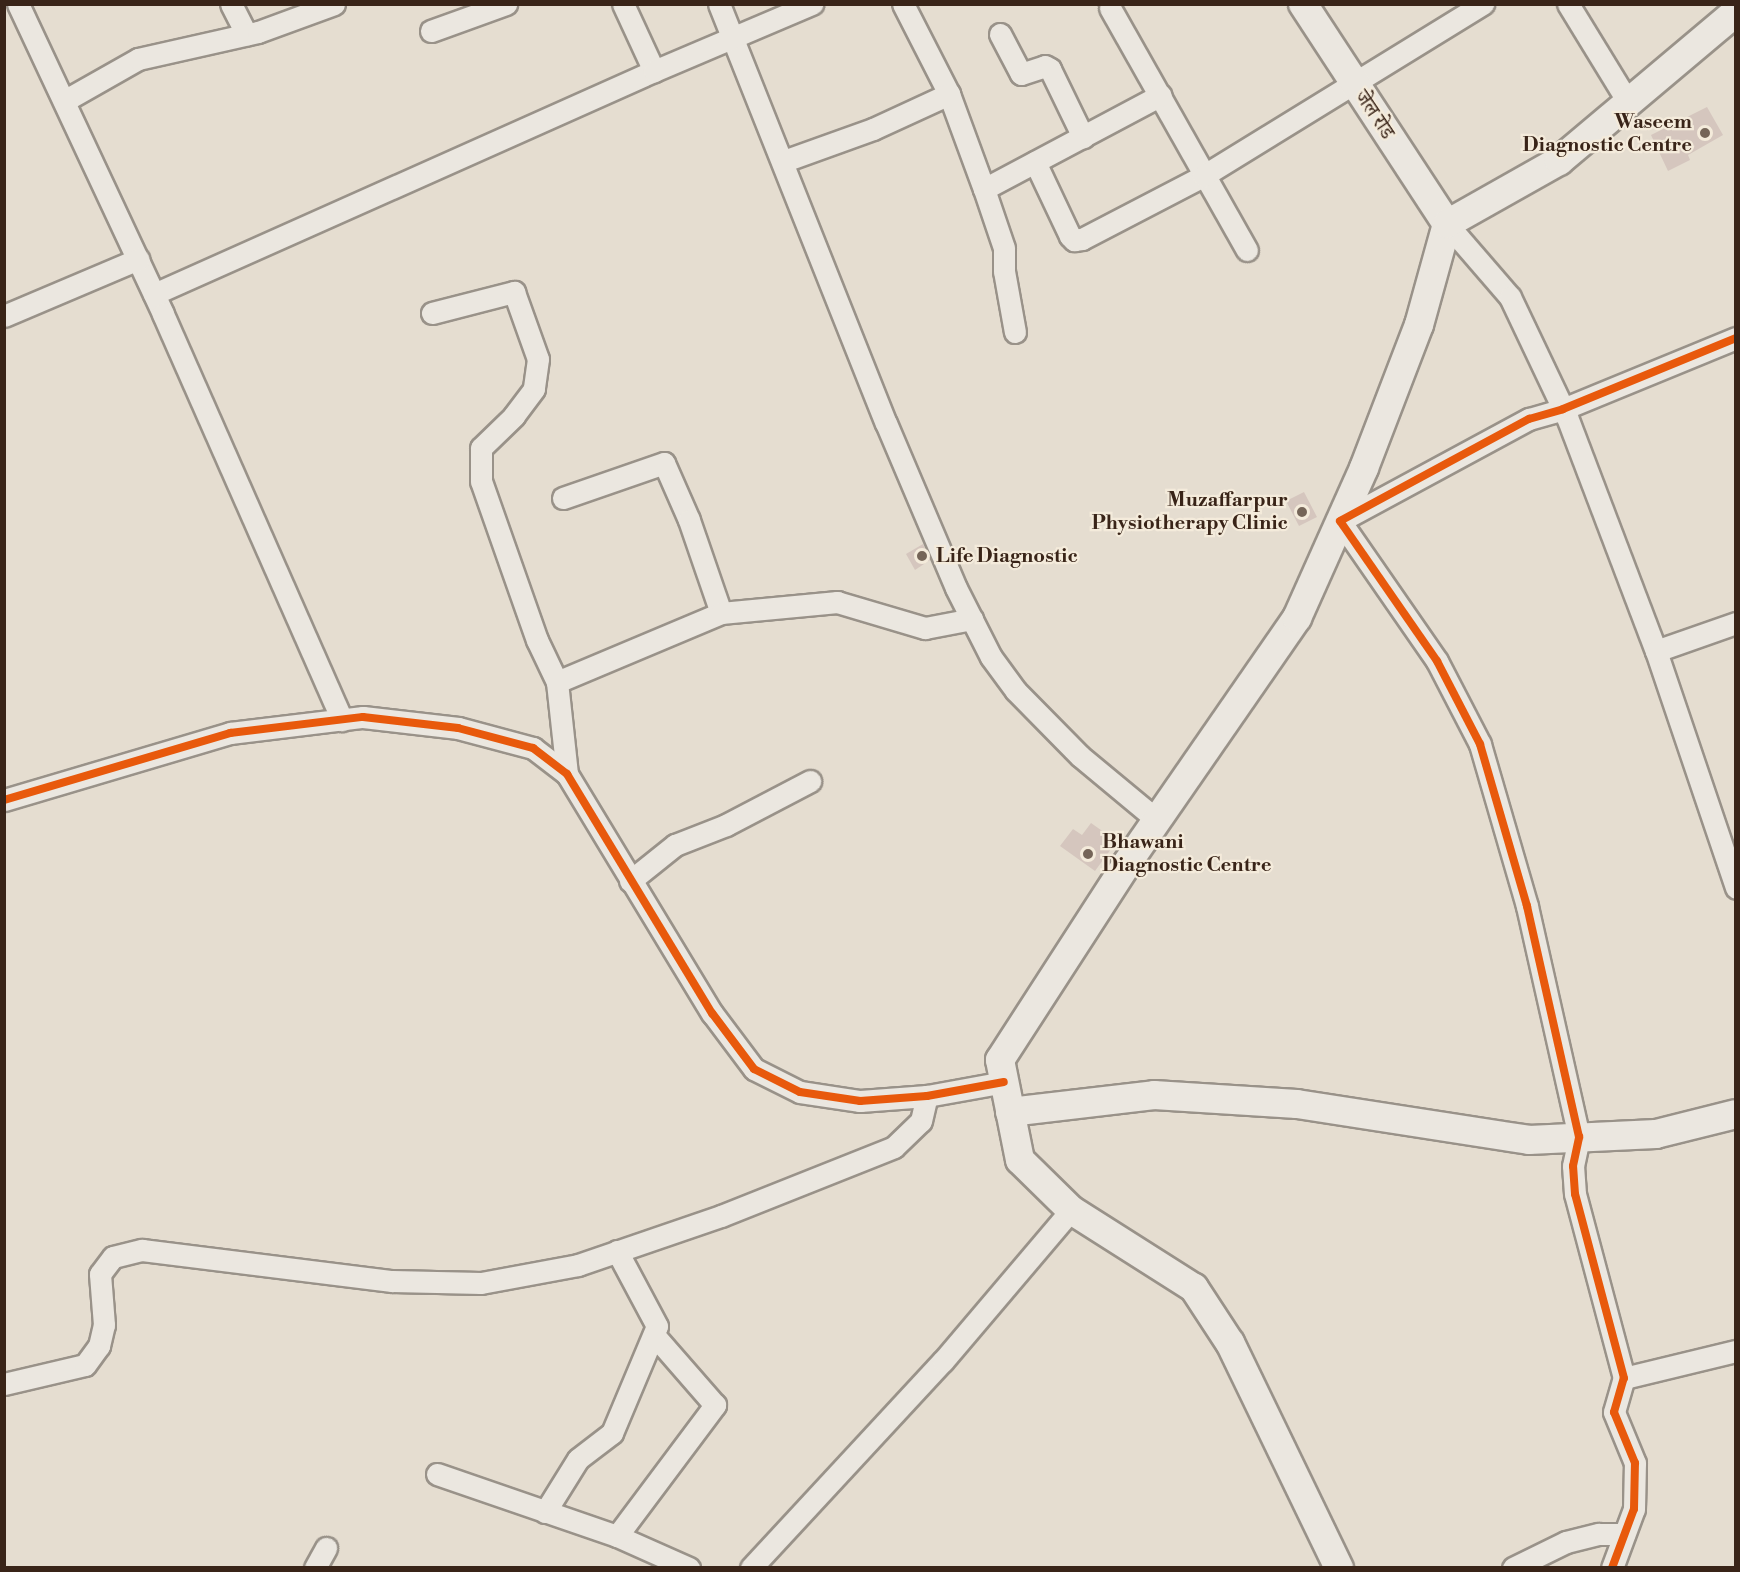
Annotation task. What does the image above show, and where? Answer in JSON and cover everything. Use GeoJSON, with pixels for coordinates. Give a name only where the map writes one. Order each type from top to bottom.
{"type":"FeatureCollection","features":[{"type":"Feature","properties":{"kind":"main road","name":"जेल रोड"},"geometry":{"type":"LineString","coordinates":[[1303,4],[1447,224]]}},
{"type":"Feature","properties":{"kind":"main road"},"geometry":{"type":"LineString","coordinates":[[1339,1568],[1230,1343],[1194,1288],[1071,1210],[1020,1160],[1000,1060],[1157,820],[1297,618],[1340,521],[1419,326],[1447,224],[1559,160],[1736,12]]}},
{"type":"Feature","properties":{"kind":"main road"},"geometry":{"type":"LineString","coordinates":[[1010,1112],[1154,1095],[1298,1104],[1529,1140],[1656,1134],[1736,1114]]}},
{"type":"Feature","properties":{"kind":"street"},"geometry":{"type":"LineString","coordinates":[[231,4],[246,34]]}},
{"type":"Feature","properties":{"kind":"street"},"geometry":{"type":"LineString","coordinates":[[64,101],[138,59],[246,34],[334,4]]}},
{"type":"Feature","properties":{"kind":"street"},"geometry":{"type":"LineString","coordinates":[[431,32],[506,4]]}},
{"type":"Feature","properties":{"kind":"street"},"geometry":{"type":"LineString","coordinates":[[623,4],[654,71]]}},
{"type":"Feature","properties":{"kind":"street"},"geometry":{"type":"LineString","coordinates":[[719,4],[784,161],[886,423],[972,619],[1016,691],[1080,756],[1157,820]]}},
{"type":"Feature","properties":{"kind":"street"},"geometry":{"type":"LineString","coordinates":[[154,294],[733,36],[812,4]]}},
{"type":"Feature","properties":{"kind":"street"},"geometry":{"type":"LineString","coordinates":[[903,4],[949,94],[1004,248],[1004,271],[1014,332]]}},
{"type":"Feature","properties":{"kind":"street"},"geometry":{"type":"LineString","coordinates":[[1035,162],[1074,240],[1203,176],[1355,85],[1483,4]]}},
{"type":"Feature","properties":{"kind":"street"},"geometry":{"type":"LineString","coordinates":[[1568,4],[1628,102]]}},
{"type":"Feature","properties":{"kind":"street"},"geometry":{"type":"LineString","coordinates":[[14,8],[64,101],[138,259],[342,720]]}},
{"type":"Feature","properties":{"kind":"street"},"geometry":{"type":"LineString","coordinates":[[1110,8],[1161,95],[1203,176],[1247,250]]}},
{"type":"Feature","properties":{"kind":"street"},"geometry":{"type":"LineString","coordinates":[[1000,34],[1021,74],[1045,66],[1050,69],[1083,137]]}},
{"type":"Feature","properties":{"kind":"street"},"geometry":{"type":"LineString","coordinates":[[784,161],[873,129],[949,94]]}},
{"type":"Feature","properties":{"kind":"street"},"geometry":{"type":"LineString","coordinates":[[984,189],[1161,95]]}},
{"type":"Feature","properties":{"kind":"street"},"geometry":{"type":"LineString","coordinates":[[1447,224],[1510,297],[1563,409],[1656,651],[1734,876]]}},
{"type":"Feature","properties":{"kind":"street"},"geometry":{"type":"LineString","coordinates":[[4,316],[138,259]]}},
{"type":"Feature","properties":{"kind":"street"},"geometry":{"type":"LineString","coordinates":[[432,313],[514,292],[538,359],[534,389],[514,416],[481,448],[482,481],[537,640],[557,682],[567,774]]}},
{"type":"Feature","properties":{"kind":"street"},"geometry":{"type":"LineString","coordinates":[[1612,1568],[1637,1490],[1635,1464],[1614,1412],[1624,1378],[1575,1194],[1573,1166],[1579,1137],[1527,906],[1480,744],[1437,661],[1340,521],[1518,424],[1563,409],[1736,338]]}},
{"type":"Feature","properties":{"kind":"street"},"geometry":{"type":"LineString","coordinates":[[563,498],[663,463],[689,520],[721,613]]}},
{"type":"Feature","properties":{"kind":"street"},"geometry":{"type":"LineString","coordinates":[[557,682],[721,613],[837,602],[925,628],[972,619]]}},
{"type":"Feature","properties":{"kind":"street"},"geometry":{"type":"LineString","coordinates":[[1656,651],[1736,623]]}},
{"type":"Feature","properties":{"kind":"street"},"geometry":{"type":"LineString","coordinates":[[4,800],[230,733],[363,717],[458,728],[533,748],[567,774],[712,1013],[754,1069],[800,1092],[860,1101],[927,1096],[1004,1082]]}},
{"type":"Feature","properties":{"kind":"street"},"geometry":{"type":"LineString","coordinates":[[630,881],[675,845],[726,825],[810,781]]}},
{"type":"Feature","properties":{"kind":"street"},"geometry":{"type":"LineString","coordinates":[[4,1384],[85,1365],[99,1346],[104,1325],[100,1274],[113,1257],[142,1250],[392,1281],[481,1283],[578,1265],[721,1216],[894,1147],[921,1121],[927,1096]]}},
{"type":"Feature","properties":{"kind":"street"},"geometry":{"type":"LineString","coordinates":[[751,1568],[944,1361],[1071,1210]]}},
{"type":"Feature","properties":{"kind":"street"},"geometry":{"type":"LineString","coordinates":[[545,1512],[578,1459],[612,1433],[657,1326],[617,1251]]}},
{"type":"Feature","properties":{"kind":"street"},"geometry":{"type":"LineString","coordinates":[[617,1536],[715,1405],[654,1335]]}},
{"type":"Feature","properties":{"kind":"street"},"geometry":{"type":"LineString","coordinates":[[1624,1378],[1736,1351]]}},
{"type":"Feature","properties":{"kind":"street"},"geometry":{"type":"LineString","coordinates":[[437,1474],[617,1536],[689,1568]]}},
{"type":"Feature","properties":{"kind":"street"},"geometry":{"type":"LineString","coordinates":[[1513,1568],[1566,1542],[1599,1534],[1624,1534]]}},
{"type":"Feature","properties":{"kind":"street"},"geometry":{"type":"LineString","coordinates":[[315,1568],[326,1548]]}},
{"type":"Feature","properties":{"kind":"building"},"geometry":{"type":"Polygon","coordinates":[[[1707,107],[1723,135],[1688,155],[1690,160],[1668,171],[1651,135],[1707,107]]]}},
{"type":"Feature","properties":{"kind":"building"},"geometry":{"type":"Polygon","coordinates":[[[1304,492],[1317,517],[1299,526],[1286,501],[1304,492]]]}},
{"type":"Feature","properties":{"kind":"building"},"geometry":{"type":"Polygon","coordinates":[[[923,544],[930,560],[915,570],[906,554],[923,544]]]}},
{"type":"Feature","properties":{"kind":"building"},"geometry":{"type":"Polygon","coordinates":[[[1091,823],[1108,835],[1102,843],[1111,849],[1095,871],[1060,846],[1073,829],[1082,835],[1091,823]]]}},
{"type":"Feature","properties":{"kind":"cycle path"},"geometry":{"type":"LineString","coordinates":[[1612,1568],[1634,1509],[1635,1463],[1614,1412],[1624,1378],[1575,1194],[1573,1166],[1579,1137],[1527,906],[1480,744],[1437,661],[1340,521],[1529,419],[1563,409],[1736,338]]}},
{"type":"Feature","properties":{"kind":"cycle path"},"geometry":{"type":"LineString","coordinates":[[4,800],[230,733],[363,717],[458,728],[533,748],[567,774],[712,1013],[754,1069],[800,1092],[860,1101],[927,1096],[1004,1082]]}},
{"type":"Feature","properties":{"kind":"place","name":"Waseem Diagnostic Centre"},"geometry":{"type":"Point","coordinates":[1705,133]}},
{"type":"Feature","properties":{"kind":"place","name":"Muzaffarpur Physiotherapy Clinic"},"geometry":{"type":"Point","coordinates":[1302,512]}},
{"type":"Feature","properties":{"kind":"place","name":"Life Diagnostic"},"geometry":{"type":"Point","coordinates":[922,556]}},
{"type":"Feature","properties":{"kind":"place","name":"Bhawani Diagnostic Centre"},"geometry":{"type":"Point","coordinates":[1088,854]}}]}
